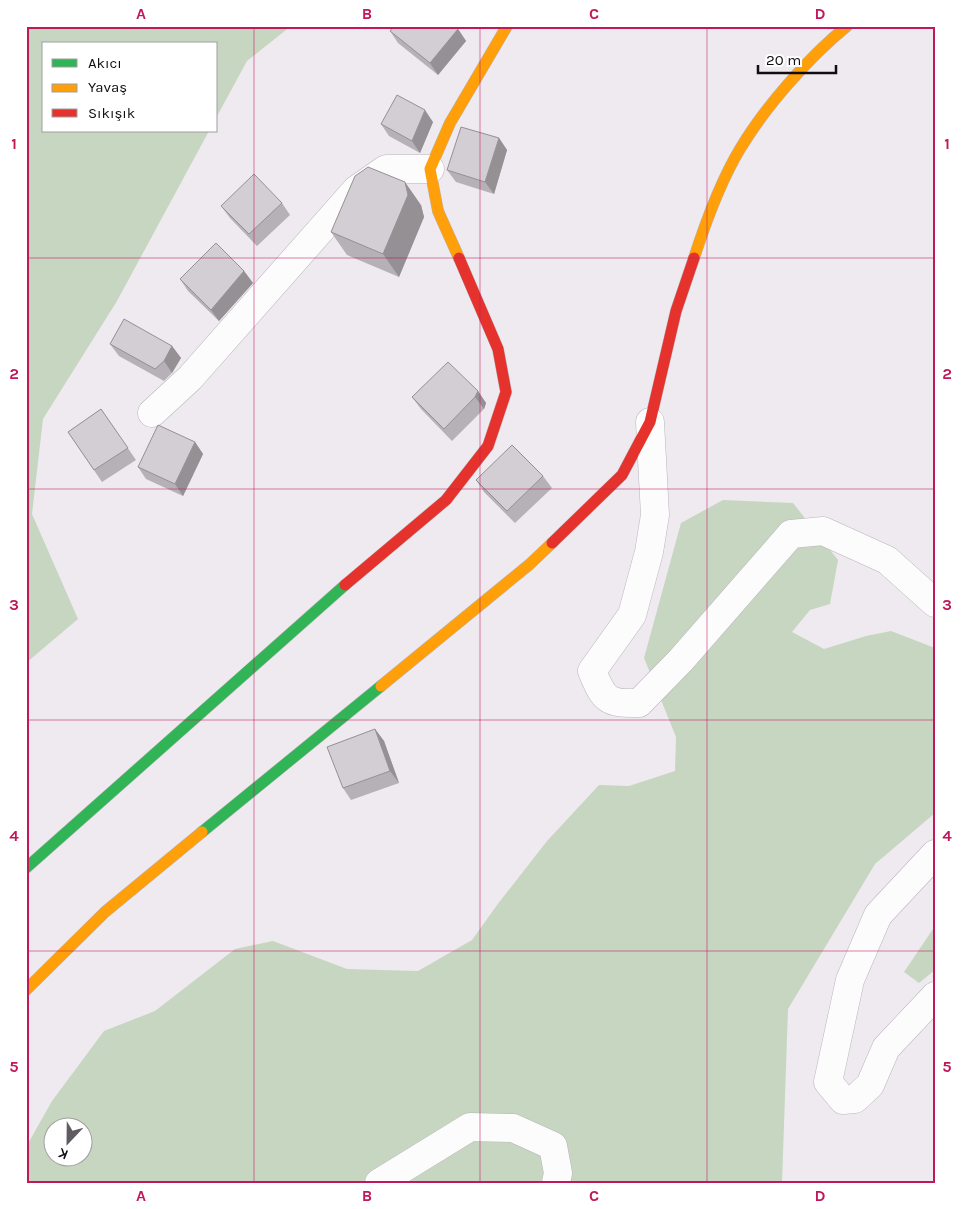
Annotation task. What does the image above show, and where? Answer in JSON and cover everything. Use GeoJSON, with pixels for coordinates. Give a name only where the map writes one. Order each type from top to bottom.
{"type":"FeatureCollection","features":[{"type":"Feature","properties":{"kind":"street"},"geometry":{"type":"LineString","coordinates":[[26,868],[325,602],[446,500],[488,446],[506,392],[498,349],[438,211],[430,169],[450,123],[507,26]]}},
{"type":"Feature","properties":{"kind":"street"},"geometry":{"type":"LineString","coordinates":[[26,990],[105,912],[530,564],[622,475],[650,422],[676,311],[704,226],[740,149],[786,86],[827,42],[847,26]]}},
{"type":"Feature","properties":{"kind":"street"},"geometry":{"type":"LineString","coordinates":[[152,413],[190,378],[356,190],[386,168],[430,169]]}},
{"type":"Feature","properties":{"kind":"street"},"geometry":{"type":"LineString","coordinates":[[650,422],[655,515],[649,552],[632,615],[592,670],[602,695],[616,704],[639,703],[681,660],[791,534],[823,531],[887,560],[935,603]]}},
{"type":"Feature","properties":{"kind":"street"},"geometry":{"type":"LineString","coordinates":[[935,854],[878,914],[850,980],[828,1082],[843,1100],[856,1100],[870,1085],[886,1048],[935,996]]}},
{"type":"Feature","properties":{"kind":"street"},"geometry":{"type":"LineString","coordinates":[[379,1183],[470,1127],[513,1128],[553,1146],[558,1173],[556,1183]]}},
{"type":"Feature","properties":{"kind":"green space"},"geometry":{"type":"Polygon","coordinates":[[[26,26],[291,26],[247,61],[218,114],[218,42],[42,42],[42,132],[208,132],[117,301],[43,419],[32,514],[78,619],[26,663],[26,26]]]}},
{"type":"Feature","properties":{"kind":"green space"},"geometry":{"type":"Polygon","coordinates":[[[723,500],[793,503],[838,560],[830,604],[810,610],[792,632],[824,649],[866,636],[891,631],[935,648],[935,813],[875,864],[788,1009],[782,1183],[26,1183],[26,1147],[42,1119],[42,1166],[92,1166],[92,1116],[44,1116],[52,1101],[104,1031],[155,1011],[235,949],[273,941],[347,969],[418,971],[472,940],[547,841],[599,785],[629,786],[675,771],[676,737],[644,658],[681,523],[723,500]]]}},
{"type":"Feature","properties":{"kind":"green space"},"geometry":{"type":"Polygon","coordinates":[[[935,926],[935,970],[919,983],[904,972],[935,926]]]}},
{"type":"Feature","properties":{"kind":"building"},"geometry":{"type":"Polygon","coordinates":[[[394,26],[455,26],[458,29],[430,63],[390,31],[394,26]]]}},
{"type":"Feature","properties":{"kind":"building"},"geometry":{"type":"Polygon","coordinates":[[[397,95],[425,110],[412,141],[381,124],[397,95]]]}},
{"type":"Feature","properties":{"kind":"building"},"geometry":{"type":"Polygon","coordinates":[[[461,127],[499,138],[485,182],[447,170],[461,127]]]}},
{"type":"Feature","properties":{"kind":"building"},"geometry":{"type":"Polygon","coordinates":[[[368,167],[405,182],[408,195],[383,254],[331,232],[355,176],[368,167]]]}},
{"type":"Feature","properties":{"kind":"building"},"geometry":{"type":"Polygon","coordinates":[[[254,174],[282,203],[249,234],[221,206],[254,174]]]}},
{"type":"Feature","properties":{"kind":"building"},"geometry":{"type":"Polygon","coordinates":[[[216,243],[244,271],[211,310],[180,279],[216,243]]]}},
{"type":"Feature","properties":{"kind":"building"},"geometry":{"type":"Polygon","coordinates":[[[124,319],[172,346],[164,361],[155,369],[110,344],[124,319]]]}},
{"type":"Feature","properties":{"kind":"building"},"geometry":{"type":"Polygon","coordinates":[[[448,362],[478,391],[475,397],[444,429],[412,397],[448,362]]]}},
{"type":"Feature","properties":{"kind":"building"},"geometry":{"type":"Polygon","coordinates":[[[101,409],[128,448],[94,470],[68,432],[101,409]]]}},
{"type":"Feature","properties":{"kind":"building"},"geometry":{"type":"Polygon","coordinates":[[[158,425],[195,442],[175,484],[138,467],[158,425]]]}},
{"type":"Feature","properties":{"kind":"building"},"geometry":{"type":"Polygon","coordinates":[[[512,445],[543,476],[507,511],[476,480],[512,445]]]}},
{"type":"Feature","properties":{"kind":"building"},"geometry":{"type":"Polygon","coordinates":[[[375,729],[390,771],[343,788],[327,747],[375,729]]]}},
{"type":"Feature","properties":{"kind":"traffic: fast"},"geometry":{"type":"LineString","coordinates":[[26,868],[345,585]]}},
{"type":"Feature","properties":{"kind":"traffic: fast"},"geometry":{"type":"LineString","coordinates":[[202,832],[381,686]]}},
{"type":"Feature","properties":{"kind":"traffic: slow"},"geometry":{"type":"LineString","coordinates":[[459,258],[438,211],[430,169],[450,123],[507,26]]}},
{"type":"Feature","properties":{"kind":"traffic: slow"},"geometry":{"type":"LineString","coordinates":[[694,258],[720,188],[750,133],[803,67],[847,26]]}},
{"type":"Feature","properties":{"kind":"traffic: slow"},"geometry":{"type":"LineString","coordinates":[[381,686],[530,564],[552,543]]}},
{"type":"Feature","properties":{"kind":"traffic: slow"},"geometry":{"type":"LineString","coordinates":[[26,990],[105,912],[202,832]]}},
{"type":"Feature","properties":{"kind":"traffic: jam"},"geometry":{"type":"LineString","coordinates":[[345,585],[446,500],[488,446],[506,392],[498,349],[459,258]]}},
{"type":"Feature","properties":{"kind":"traffic: jam"},"geometry":{"type":"LineString","coordinates":[[552,543],[622,475],[650,422],[676,311],[694,258]]}}]}
